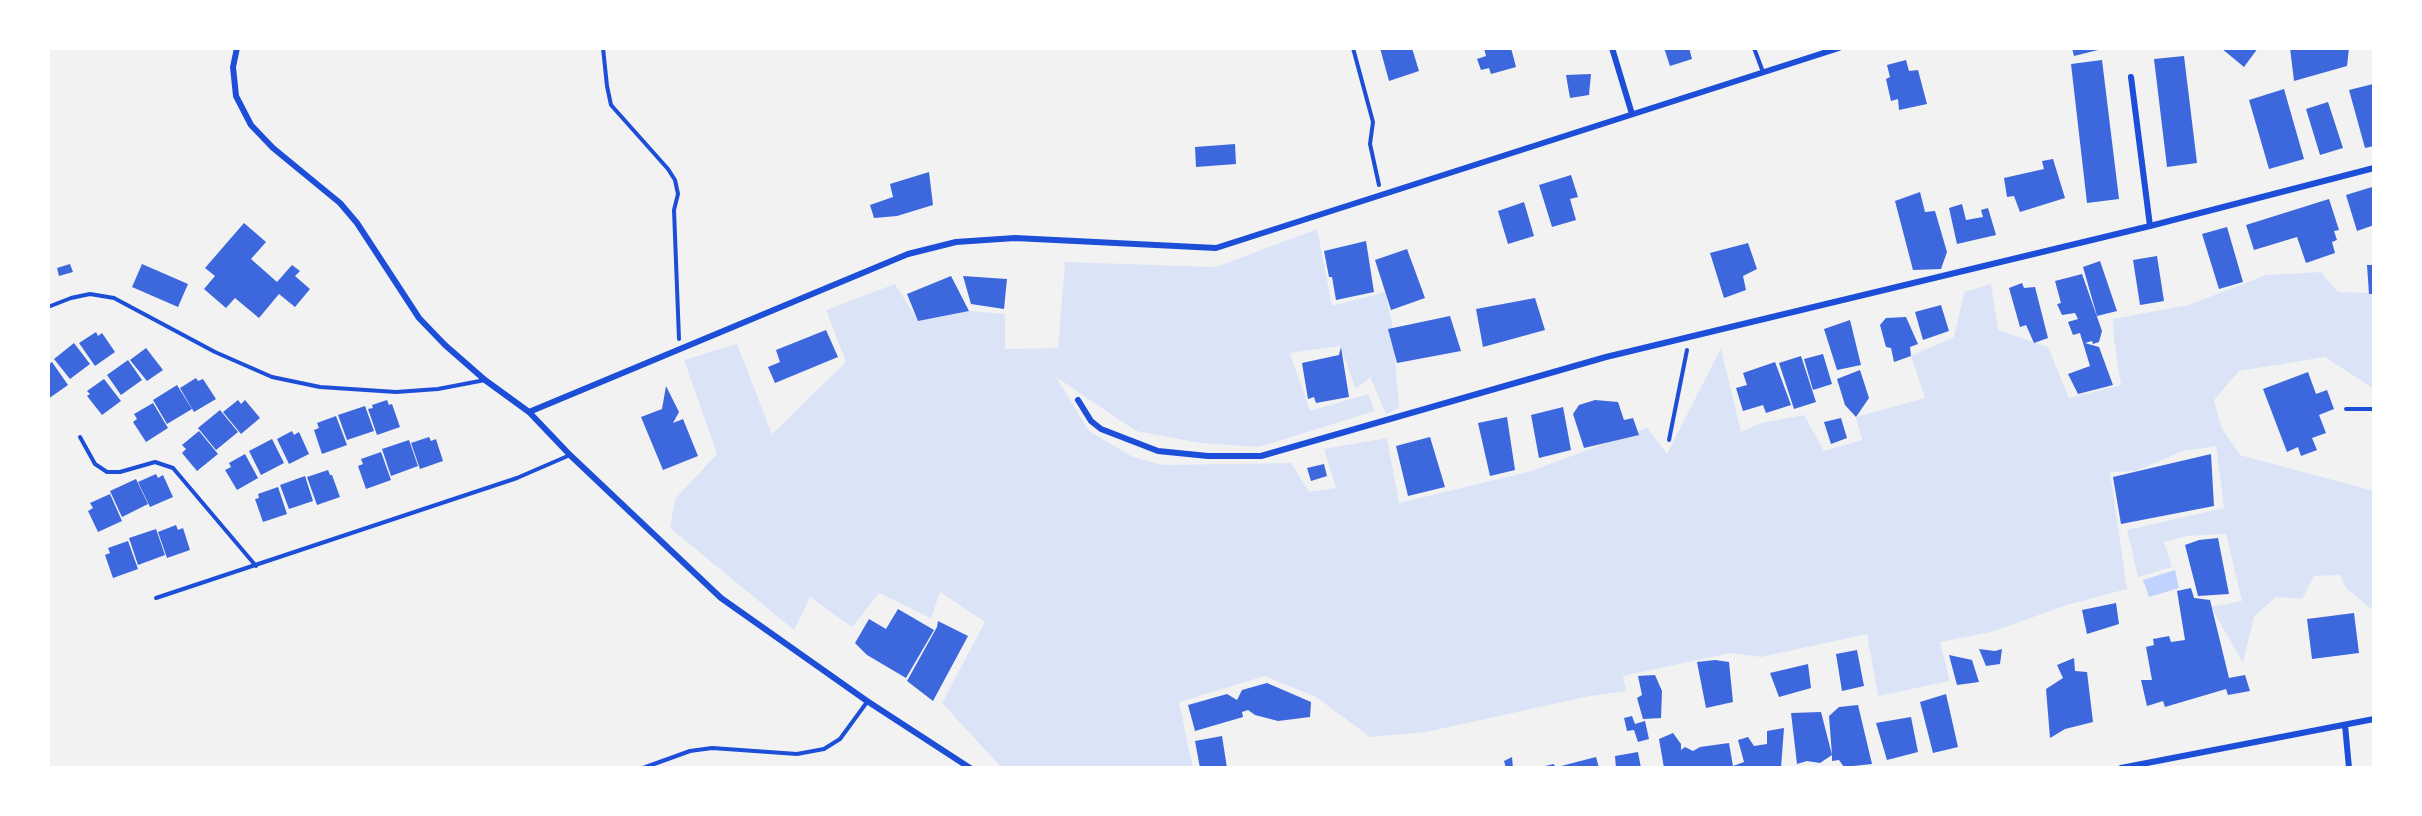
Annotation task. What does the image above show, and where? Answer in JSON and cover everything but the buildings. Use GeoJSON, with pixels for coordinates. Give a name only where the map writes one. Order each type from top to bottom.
{"type":"FeatureCollection","features":[{"type":"Feature","properties":{"kind":"street"},"geometry":{"type":"LineString","coordinates":[[237,48],[233,67],[236,96],[251,125],[273,148],[340,203],[357,223],[419,318],[445,345],[485,380],[529,412],[570,455],[721,598],[867,701],[970,768]]}},
{"type":"Feature","properties":{"kind":"street"},"geometry":{"type":"LineString","coordinates":[[1611,48],[1632,114]]}},
{"type":"Feature","properties":{"kind":"street"},"geometry":{"type":"LineString","coordinates":[[529,412],[908,254],[956,242],[1015,238],[1216,248],[1839,48]]}},
{"type":"Feature","properties":{"kind":"street"},"geometry":{"type":"LineString","coordinates":[[2131,77],[2150,226]]}},
{"type":"Feature","properties":{"kind":"street"},"geometry":{"type":"LineString","coordinates":[[1078,400],[1091,421],[1101,429],[1158,451],[1192,455],[1261,456],[1606,357],[2150,226],[2374,168]]}},
{"type":"Feature","properties":{"kind":"street"},"geometry":{"type":"LineString","coordinates":[[2121,768],[2374,719]]}},
{"type":"Feature","properties":{"kind":"street"},"geometry":{"type":"LineString","coordinates":[[2345,724],[2349,768]]}},
{"type":"Feature","properties":{"kind":"lane"},"geometry":{"type":"LineString","coordinates":[[1754,48],[1763,72]]}},
{"type":"Feature","properties":{"kind":"lane"},"geometry":{"type":"LineString","coordinates":[[48,307],[90,294],[114,298],[215,352],[272,377],[320,387],[396,392],[438,389],[485,380]]}},
{"type":"Feature","properties":{"kind":"lane"},"geometry":{"type":"LineString","coordinates":[[2346,409],[2374,409]]}},
{"type":"Feature","properties":{"kind":"lane"},"geometry":{"type":"LineString","coordinates":[[80,437],[95,464],[107,472],[120,472],[155,462],[173,468],[256,566]]}},
{"type":"Feature","properties":{"kind":"lane"},"geometry":{"type":"LineString","coordinates":[[156,598],[516,478],[570,455]]}},
{"type":"Feature","properties":{"kind":"lane"},"geometry":{"type":"LineString","coordinates":[[643,768],[690,751],[712,748],[797,754],[824,749],[840,739],[867,701]]}},
{"type":"Feature","properties":{"kind":"path"},"geometry":{"type":"LineString","coordinates":[[603,48],[611,105],[668,169],[678,194],[674,210],[679,349]]}},
{"type":"Feature","properties":{"kind":"path"},"geometry":{"type":"LineString","coordinates":[[1353,48],[1372,122],[1370,144],[1381,195]]}},
{"type":"Feature","properties":{"kind":"path"},"geometry":{"type":"LineString","coordinates":[[1669,440],[1689,338]]}},
{"type":"Feature","properties":{"kind":"shaded area"},"geometry":{"type":"Polygon","coordinates":[[[1317,229],[1332,306],[1385,292],[1392,323],[1399,408],[1386,414],[1370,377],[1356,389],[1340,346],[1290,353],[1310,411],[1368,394],[1375,411],[1259,447],[1200,443],[1136,431],[1056,377],[1089,431],[1133,457],[1163,465],[1291,463],[1309,492],[1336,488],[1324,449],[1387,438],[1399,503],[1528,472],[1647,428],[1667,454],[1721,348],[1741,432],[1761,423],[1804,415],[1824,451],[1862,440],[1856,417],[1925,398],[1911,356],[1954,337],[1964,292],[1991,284],[1998,330],[2048,347],[2069,398],[2121,385],[2113,319],[2189,305],[2266,275],[2321,272],[2338,292],[2374,293],[2374,389],[2325,357],[2239,371],[2214,400],[2221,427],[2240,455],[2374,491],[2374,611],[2347,589],[2340,575],[2314,576],[2302,599],[2276,597],[2254,616],[2243,663],[2211,607],[2242,601],[2226,534],[2186,536],[2164,542],[2172,567],[2138,577],[2127,530],[2224,508],[2216,446],[2183,451],[2136,471],[2110,472],[2127,589],[2067,605],[1991,632],[1940,642],[1950,681],[1878,696],[1867,634],[1761,657],[1730,653],[1623,676],[1626,691],[1590,696],[1426,732],[1370,737],[1316,697],[1265,676],[1179,702],[1193,768],[1002,768],[942,703],[985,622],[940,592],[931,618],[879,593],[852,627],[810,597],[794,630],[670,528],[675,499],[717,454],[684,360],[737,344],[772,434],[846,362],[826,310],[895,284],[918,321],[969,311],[1005,314],[1005,349],[1058,348],[1065,262],[1216,267],[1317,229]]]}},
{"type":"Feature","properties":{"kind":"water"},"geometry":{"type":"Polygon","coordinates":[[[2175,570],[2179,588],[2149,597],[2143,580],[2175,570]]]}}]}
